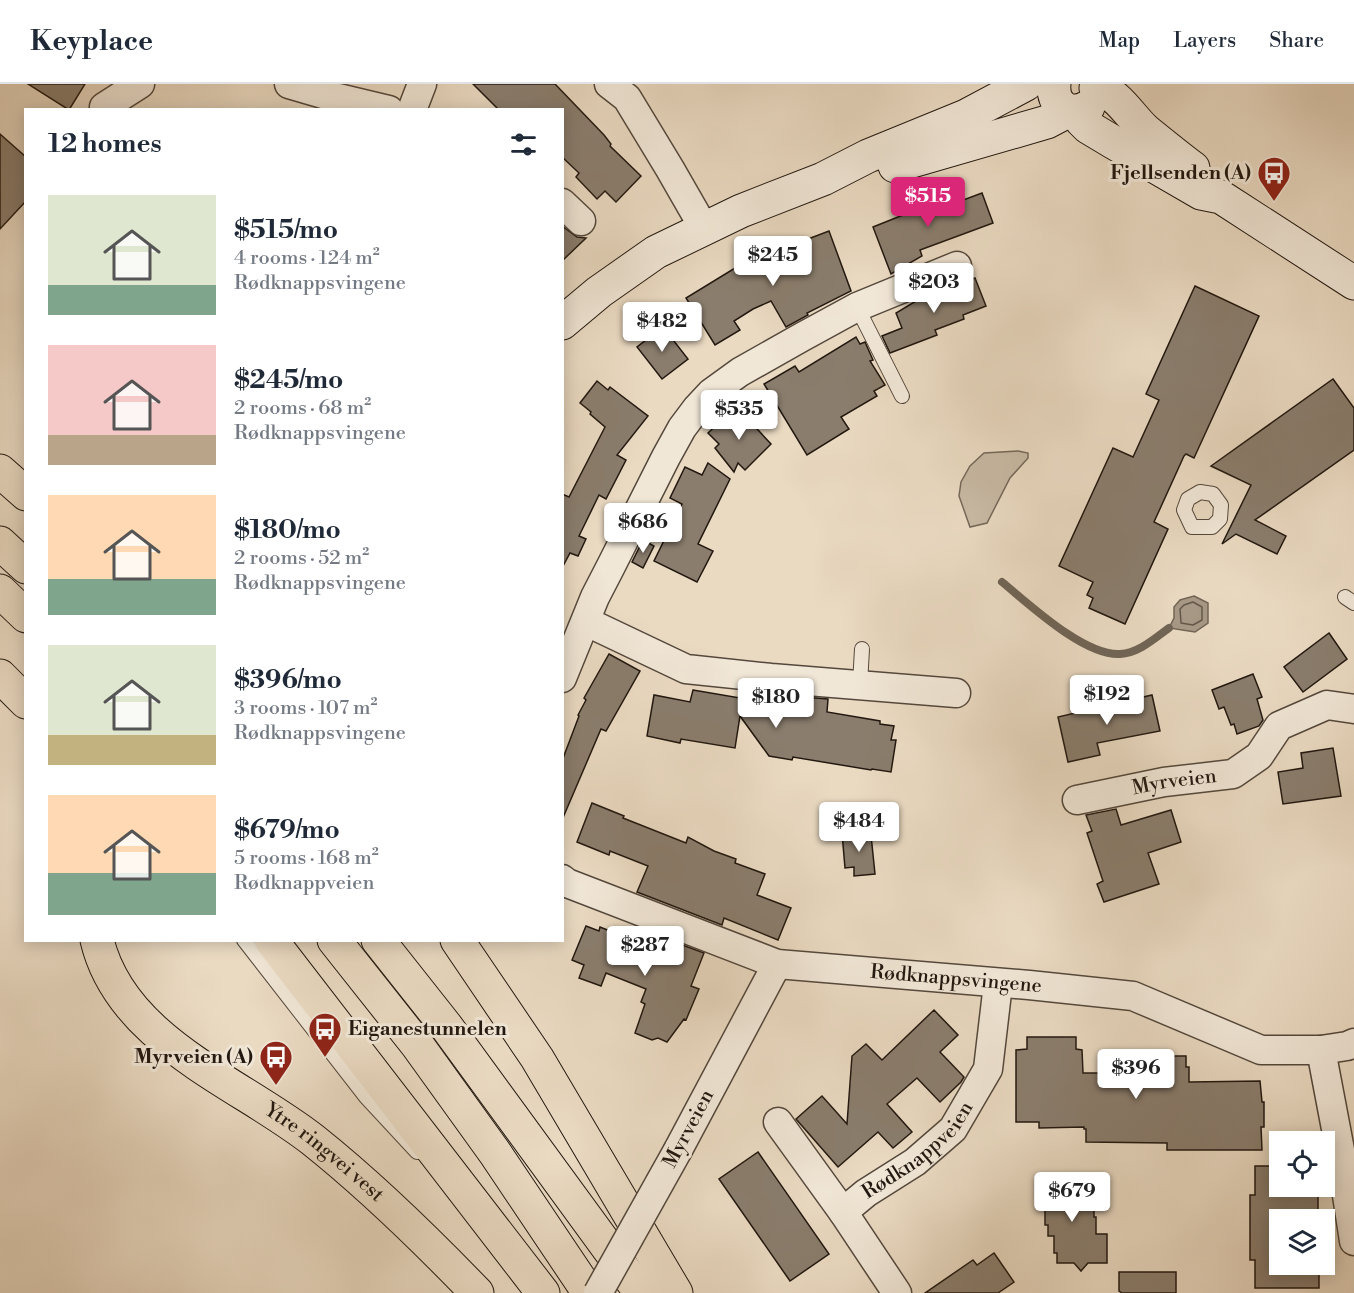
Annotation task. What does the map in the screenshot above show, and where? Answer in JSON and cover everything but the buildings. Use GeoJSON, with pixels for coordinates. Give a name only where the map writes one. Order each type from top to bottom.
{"type":"FeatureCollection","features":[{"type":"Feature","properties":{"kind":"main road"},"geometry":{"type":"LineString","coordinates":[[564,321],[599,292],[656,252],[767,200],[822,179],[868,156],[966,116],[1026,84]]}},
{"type":"Feature","properties":{"kind":"main road"},"geometry":{"type":"LineString","coordinates":[[822,179],[873,171],[1047,122],[1078,96]]}},
{"type":"Feature","properties":{"kind":"main road"},"geometry":{"type":"LineString","coordinates":[[1078,96],[1082,121],[1088,127],[1201,193],[1221,197],[1354,284]]}},
{"type":"Feature","properties":{"kind":"main road"},"geometry":{"type":"LineString","coordinates":[[564,345],[608,304],[705,230]]}},
{"type":"Feature","properties":{"kind":"main road"},"geometry":{"type":"LineString","coordinates":[[0,471],[24,492]]}},
{"type":"Feature","properties":{"kind":"main road"},"geometry":{"type":"LineString","coordinates":[[0,543],[24,565]]}},
{"type":"Feature","properties":{"kind":"main road"},"geometry":{"type":"LineString","coordinates":[[0,591],[24,613]]}},
{"type":"Feature","properties":{"kind":"main road"},"geometry":{"type":"LineString","coordinates":[[0,676],[24,700]]}},
{"type":"Feature","properties":{"kind":"main road","name":"Ytre ringvei vest"},"geometry":{"type":"LineString","coordinates":[[98,942],[112,982],[127,1004],[156,1032],[181,1052],[310,1138],[350,1170],[422,1235],[477,1293]]}},
{"type":"Feature","properties":{"kind":"main road","name":"Ytre ringvei vest"},"geometry":{"type":"LineString","coordinates":[[121,942],[135,992],[156,1032]]}},
{"type":"Feature","properties":{"kind":"main road"},"geometry":{"type":"LineString","coordinates":[[273,942],[543,1293]]}},
{"type":"Feature","properties":{"kind":"main road"},"geometry":{"type":"LineString","coordinates":[[336,942],[418,1046],[495,1153],[589,1293]]}},
{"type":"Feature","properties":{"kind":"main road"},"geometry":{"type":"LineString","coordinates":[[380,942],[446,1026],[641,1293]]}},
{"type":"Feature","properties":{"kind":"main road"},"geometry":{"type":"LineString","coordinates":[[458,942],[537,1058],[676,1293]]}},
{"type":"Feature","properties":{"kind":"street"},"geometry":{"type":"LineString","coordinates":[[104,107],[140,84]]}},
{"type":"Feature","properties":{"kind":"street"},"geometry":{"type":"LineString","coordinates":[[289,84],[381,108]]}},
{"type":"Feature","properties":{"kind":"street"},"geometry":{"type":"LineString","coordinates":[[413,108],[422,84]]}},
{"type":"Feature","properties":{"kind":"street"},"geometry":{"type":"LineString","coordinates":[[609,84],[627,98],[705,230]]}},
{"type":"Feature","properties":{"kind":"street"},"geometry":{"type":"LineString","coordinates":[[564,673],[595,597],[682,428],[696,408],[711,393],[740,372],[857,307],[957,266]]}},
{"type":"Feature","properties":{"kind":"street"},"geometry":{"type":"LineString","coordinates":[[586,622],[686,669],[956,693]]}},
{"type":"Feature","properties":{"kind":"street","name":"Myrveien"},"geometry":{"type":"LineString","coordinates":[[1077,800],[1164,782],[1233,774],[1258,756],[1279,726],[1327,705],[1354,709]]}},
{"type":"Feature","properties":{"kind":"street","name":"Rødknappsvingene"},"geometry":{"type":"LineString","coordinates":[[564,881],[777,964],[1133,996],[1261,1050],[1321,1050],[1354,1043]]}},
{"type":"Feature","properties":{"kind":"street","name":"Myrveien"},"geometry":{"type":"LineString","coordinates":[[598,1293],[678,1150],[777,964]]}},
{"type":"Feature","properties":{"kind":"street","name":"Rødknappveien"},"geometry":{"type":"LineString","coordinates":[[897,1293],[843,1212],[866,1193],[915,1162],[952,1129],[988,1069],[998,984]]}},
{"type":"Feature","properties":{"kind":"street"},"geometry":{"type":"LineString","coordinates":[[1321,1050],[1354,1241]]}},
{"type":"Feature","properties":{"kind":"street"},"geometry":{"type":"LineString","coordinates":[[778,1122],[843,1212]]}},
{"type":"Feature","properties":{"kind":"lane"},"geometry":{"type":"LineString","coordinates":[[857,307],[902,396]]}},
{"type":"Feature","properties":{"kind":"lane"},"geometry":{"type":"LineString","coordinates":[[860,684],[862,649]]}},
{"type":"Feature","properties":{"kind":"lane"},"geometry":{"type":"LineString","coordinates":[[246,942],[366,1097],[405,1140],[471,1199]]}},
{"type":"Feature","properties":{"kind":"shaded area"},"geometry":{"type":"Polygon","coordinates":[[[1018,451],[1028,453],[1028,458],[1010,478],[987,523],[970,527],[959,496],[961,482],[970,466],[984,453],[1018,451]]]}},
{"type":"Feature","properties":{"kind":"water"},"geometry":{"type":"Polygon","coordinates":[[[1194,596],[1208,603],[1208,623],[1195,632],[1169,628],[1174,618],[1174,607],[1180,600],[1194,596]]]}},
{"type":"Feature","properties":{"kind":"waterway"},"geometry":{"type":"LineString","coordinates":[[1002,582],[1074,638],[1090,647],[1106,652],[1120,654],[1134,651],[1169,628]]}},
{"type":"Feature","properties":{"kind":"place","name":"Fjellsenden (A)"},"geometry":{"type":"Point","coordinates":[1274,202]}},
{"type":"Feature","properties":{"kind":"place","name":"Eiganestunnelen"},"geometry":{"type":"Point","coordinates":[325,1058]}},
{"type":"Feature","properties":{"kind":"place","name":"Myrveien (A)"},"geometry":{"type":"Point","coordinates":[276,1086]}}]}
